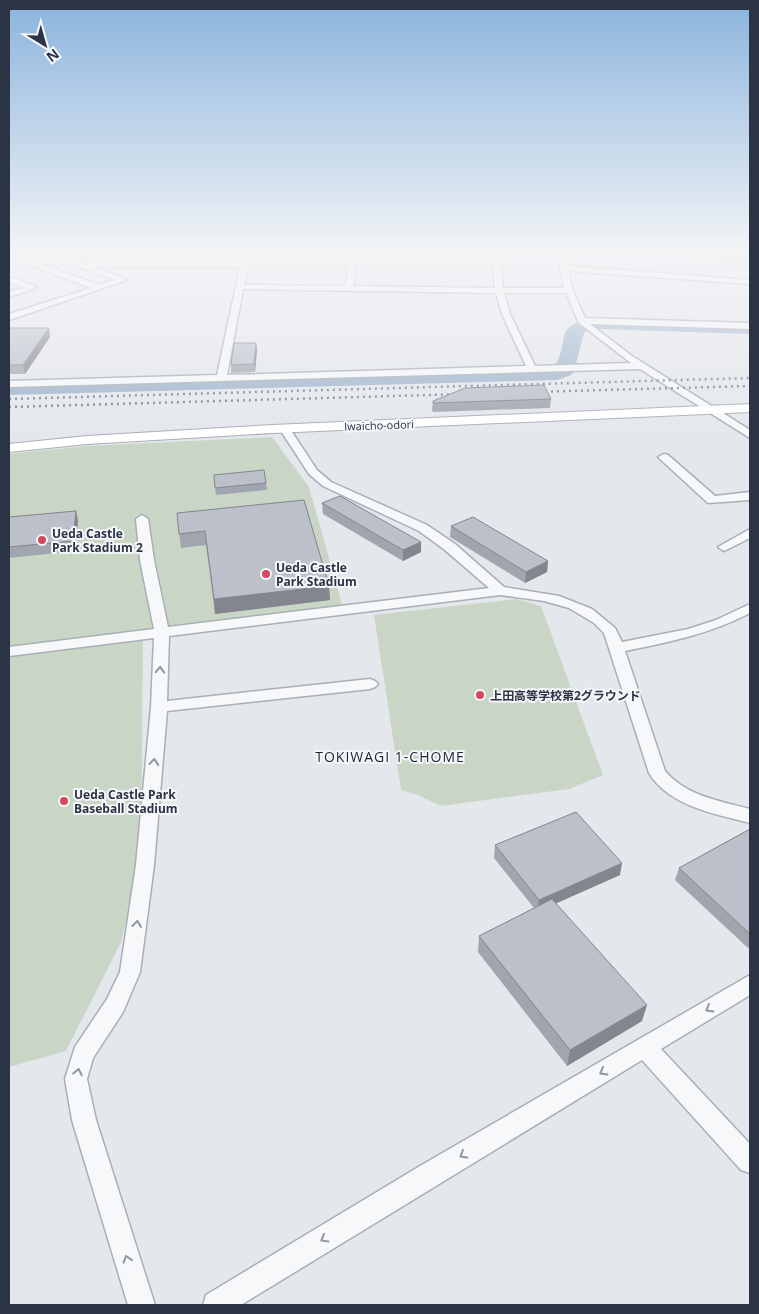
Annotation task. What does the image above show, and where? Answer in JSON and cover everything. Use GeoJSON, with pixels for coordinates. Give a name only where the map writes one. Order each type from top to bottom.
{"type":"FeatureCollection","features":[{"type":"Feature","properties":{"kind":"street"},"geometry":{"type":"LineString","coordinates":[[9,317],[24,312]]}},
{"type":"Feature","properties":{"kind":"street"},"geometry":{"type":"LineString","coordinates":[[221,379],[234,312]]}},
{"type":"Feature","properties":{"kind":"street"},"geometry":{"type":"LineString","coordinates":[[507,312],[510,324],[532,370]]}},
{"type":"Feature","properties":{"kind":"street"},"geometry":{"type":"LineString","coordinates":[[580,312],[585,324],[629,358],[750,435]]}},
{"type":"Feature","properties":{"kind":"street"},"geometry":{"type":"LineString","coordinates":[[585,324],[750,326]]}},
{"type":"Feature","properties":{"kind":"street"},"geometry":{"type":"LineString","coordinates":[[9,384],[644,366]]}},
{"type":"Feature","properties":{"kind":"street","name":"Iwaicho-odori"},"geometry":{"type":"LineString","coordinates":[[9,448],[87,440],[284,428],[750,408]]}},
{"type":"Feature","properties":{"kind":"street"},"geometry":{"type":"LineString","coordinates":[[284,428],[313,472],[327,484],[423,528],[450,547],[500,591]]}},
{"type":"Feature","properties":{"kind":"street"},"geometry":{"type":"LineString","coordinates":[[664,457],[712,500],[750,496]]}},
{"type":"Feature","properties":{"kind":"street"},"geometry":{"type":"LineString","coordinates":[[141,1305],[84,1120],[76,1079],[83,1054],[115,1005],[130,972],[145,865],[159,707],[162,632],[147,560],[142,519]]}},
{"type":"Feature","properties":{"kind":"street"},"geometry":{"type":"LineString","coordinates":[[724,547],[750,533]]}},
{"type":"Feature","properties":{"kind":"street"},"geometry":{"type":"LineString","coordinates":[[9,651],[500,591],[554,598],[586,612],[612,632],[615,648],[621,660],[655,770],[679,794],[750,816]]}},
{"type":"Feature","properties":{"kind":"street"},"geometry":{"type":"LineString","coordinates":[[615,648],[691,633],[721,623],[750,608]]}},
{"type":"Feature","properties":{"kind":"street"},"geometry":{"type":"LineString","coordinates":[[159,707],[370,684]]}},
{"type":"Feature","properties":{"kind":"street"},"geometry":{"type":"LineString","coordinates":[[216,1305],[430,1174],[750,984]]}},
{"type":"Feature","properties":{"kind":"street"},"geometry":{"type":"LineString","coordinates":[[645,1048],[750,1161]]}},
{"type":"Feature","properties":{"kind":"green space"},"geometry":{"type":"Polygon","coordinates":[[[272,437],[309,487],[343,608],[143,631],[141,861],[121,942],[66,1051],[9,1067],[9,454],[87,446],[272,437]]]}},
{"type":"Feature","properties":{"kind":"green space","name":"上田高等学校第2グラウンド"},"geometry":{"type":"Polygon","coordinates":[[[516,599],[541,606],[603,775],[569,789],[441,806],[418,795],[401,790],[374,615],[516,599]]]}},
{"type":"Feature","properties":{"kind":"building"},"geometry":{"type":"Polygon","coordinates":[[[10,328],[49,328],[23,365],[9,365],[10,328]]]}},
{"type":"Feature","properties":{"kind":"building"},"geometry":{"type":"Polygon","coordinates":[[[234,343],[256,343],[254,364],[231,365],[234,343]]]}},
{"type":"Feature","properties":{"kind":"building"},"geometry":{"type":"Polygon","coordinates":[[[544,385],[551,399],[433,403],[433,401],[465,388],[544,385]]]}},
{"type":"Feature","properties":{"kind":"building"},"geometry":{"type":"Polygon","coordinates":[[[264,470],[266,483],[215,488],[214,475],[264,470]]]}},
{"type":"Feature","properties":{"kind":"building"},"geometry":{"type":"Polygon","coordinates":[[[340,496],[421,542],[403,550],[322,503],[340,496]]]}},
{"type":"Feature","properties":{"kind":"building","name":"Ueda Castle Park Stadium"},"geometry":{"type":"Polygon","coordinates":[[[304,500],[329,586],[214,599],[205,531],[179,534],[177,513],[304,500]]]}},
{"type":"Feature","properties":{"kind":"building","name":"Ueda Castle Park Stadium 2"},"geometry":{"type":"Polygon","coordinates":[[[76,511],[73,541],[9,547],[9,517],[76,511]]]}},
{"type":"Feature","properties":{"kind":"building"},"geometry":{"type":"Polygon","coordinates":[[[473,517],[548,561],[526,572],[451,526],[473,517]]]}},
{"type":"Feature","properties":{"kind":"building"},"geometry":{"type":"Polygon","coordinates":[[[576,812],[622,863],[539,900],[495,845],[576,812]]]}},
{"type":"Feature","properties":{"kind":"building"},"geometry":{"type":"Polygon","coordinates":[[[750,829],[750,934],[679,868],[750,829]]]}},
{"type":"Feature","properties":{"kind":"building"},"geometry":{"type":"Polygon","coordinates":[[[552,899],[647,1005],[570,1050],[479,936],[552,899]]]}},
{"type":"Feature","properties":{"kind":"waterway"},"geometry":{"type":"LineString","coordinates":[[9,389],[557,374],[564,371],[575,331],[582,326],[601,324],[750,329]]}},
{"type":"Feature","properties":{"kind":"railway"},"geometry":{"type":"LineString","coordinates":[[9,399],[750,378]]}},
{"type":"Feature","properties":{"kind":"railway"},"geometry":{"type":"LineString","coordinates":[[533,392],[750,386]]}},
{"type":"Feature","properties":{"kind":"railway"},"geometry":{"type":"LineString","coordinates":[[9,407],[463,394]]}},
{"type":"Feature","properties":{"kind":"place","name":"Ueda Castle Park Stadium 2"},"geometry":{"type":"Point","coordinates":[42,540]}},
{"type":"Feature","properties":{"kind":"place","name":"Ueda Castle Park Stadium"},"geometry":{"type":"Point","coordinates":[266,574]}},
{"type":"Feature","properties":{"kind":"place","name":"上田高等学校第2グラウンド"},"geometry":{"type":"Point","coordinates":[480,695]}},
{"type":"Feature","properties":{"kind":"place","name":"Ueda Castle Park Baseball Stadium"},"geometry":{"type":"Point","coordinates":[64,801]}},
{"type":"Feature","properties":{"kind":"district","name":"TOKIWAGI 1-CHOME"},"geometry":{"type":"Point","coordinates":[390,756]}}]}
